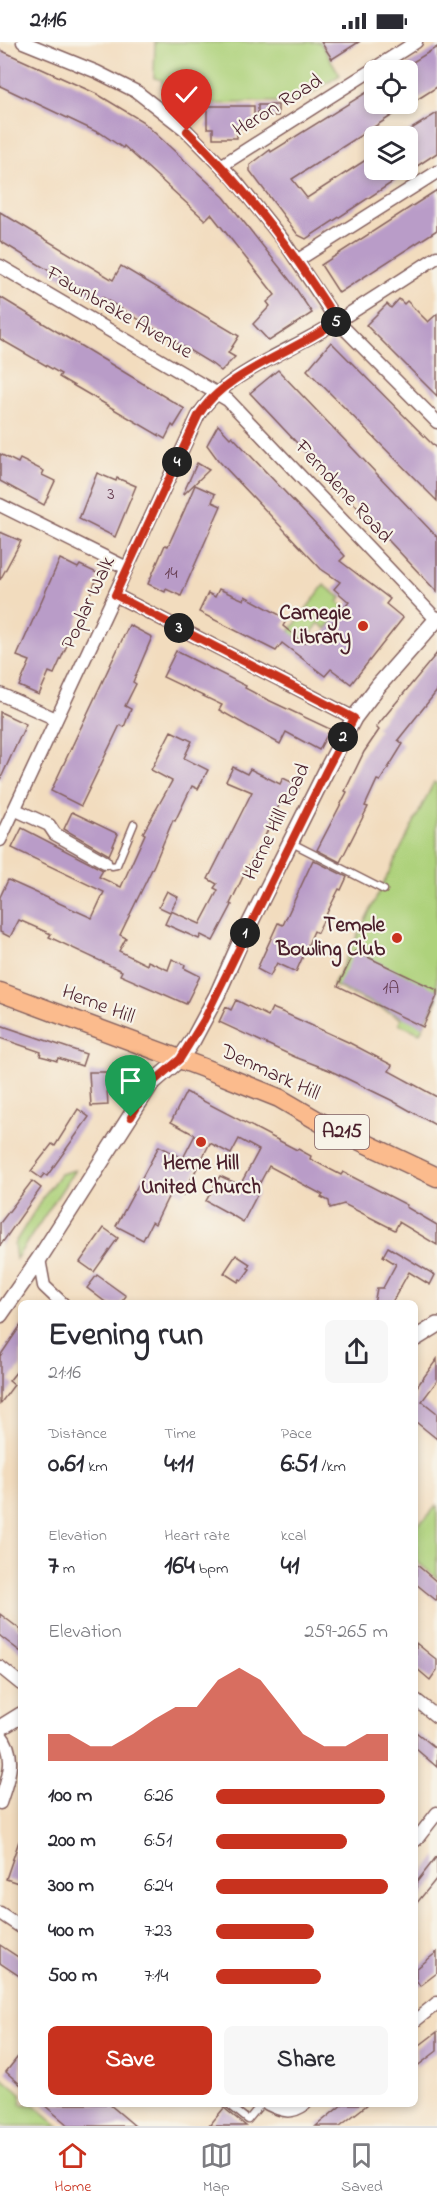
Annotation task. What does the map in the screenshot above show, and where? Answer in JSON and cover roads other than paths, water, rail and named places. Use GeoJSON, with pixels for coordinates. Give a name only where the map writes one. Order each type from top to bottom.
{"type":"FeatureCollection","features":[{"type":"Feature","properties":{"kind":"main road","name":"Herne Hill"},"geometry":{"type":"LineString","coordinates":[[0,992],[180,1059]]}},
{"type":"Feature","properties":{"kind":"main road","name":"Denmark Hill"},"geometry":{"type":"LineString","coordinates":[[180,1059],[279,1098],[320,1122],[437,1177]]}},
{"type":"Feature","properties":{"kind":"street"},"geometry":{"type":"LineString","coordinates":[[23,42],[95,71],[137,92],[179,123],[224,167],[298,260],[337,321],[437,422]]}},
{"type":"Feature","properties":{"kind":"street","name":"Heron Road"},"geometry":{"type":"LineString","coordinates":[[224,167],[227,162],[416,42]]}},
{"type":"Feature","properties":{"kind":"street"},"geometry":{"type":"LineString","coordinates":[[298,260],[437,172]]}},
{"type":"Feature","properties":{"kind":"street","name":"Poplar Walk"},"geometry":{"type":"LineString","coordinates":[[0,840],[206,403],[251,371],[337,321],[437,257]]}},
{"type":"Feature","properties":{"kind":"street","name":"Fawnbrake Avenue"},"geometry":{"type":"LineString","coordinates":[[0,266],[218,394]]}},
{"type":"Feature","properties":{"kind":"street","name":"Ferndene Road"},"geometry":{"type":"LineString","coordinates":[[218,394],[228,400],[437,619]]}},
{"type":"Feature","properties":{"kind":"street"},"geometry":{"type":"LineString","coordinates":[[0,505],[127,568]]}},
{"type":"Feature","properties":{"kind":"street"},"geometry":{"type":"LineString","coordinates":[[115,595],[354,718]]}},
{"type":"Feature","properties":{"kind":"street","name":"Herne Hill Road"},"geometry":{"type":"LineString","coordinates":[[0,1314],[39,1259],[151,1084],[180,1059],[217,995],[240,943],[354,718],[379,685],[437,619]]}},
{"type":"Feature","properties":{"kind":"street"},"geometry":{"type":"LineString","coordinates":[[0,694],[56,719]]}},
{"type":"Feature","properties":{"kind":"street"},"geometry":{"type":"LineString","coordinates":[[16,810],[49,825],[55,834],[105,862]]}},
{"type":"Feature","properties":{"kind":"street"},"geometry":{"type":"LineString","coordinates":[[39,1259],[44,1286],[59,1300]]}},
{"type":"Feature","properties":{"kind":"street"},"geometry":{"type":"LineString","coordinates":[[418,1337],[437,1325]]}},
{"type":"Feature","properties":{"kind":"street"},"geometry":{"type":"LineString","coordinates":[[0,1667],[18,1682]]}},
{"type":"Feature","properties":{"kind":"street"},"geometry":{"type":"LineString","coordinates":[[418,1701],[434,1709]]}},
{"type":"Feature","properties":{"kind":"street"},"geometry":{"type":"LineString","coordinates":[[0,1728],[18,1717]]}},
{"type":"Feature","properties":{"kind":"street"},"geometry":{"type":"LineString","coordinates":[[0,1734],[16,1760],[0,1803]]}},
{"type":"Feature","properties":{"kind":"street"},"geometry":{"type":"LineString","coordinates":[[418,1837],[437,1813]]}},
{"type":"Feature","properties":{"kind":"street"},"geometry":{"type":"LineString","coordinates":[[0,1913],[18,1925]]}},
{"type":"Feature","properties":{"kind":"street"},"geometry":{"type":"LineString","coordinates":[[418,2018],[437,2003]]}},
{"type":"Feature","properties":{"kind":"street"},"geometry":{"type":"LineString","coordinates":[[274,2107],[285,2112],[298,2107]]}},
{"type":"Feature","properties":{"kind":"lane"},"geometry":{"type":"LineString","coordinates":[[105,862],[112,866],[117,865],[134,824]]}},
{"type":"Feature","properties":{"kind":"lane"},"geometry":{"type":"LineString","coordinates":[[291,842],[384,890]]}},
{"type":"Feature","properties":{"kind":"lane"},"geometry":{"type":"LineString","coordinates":[[232,2107],[248,2120],[259,2107]]}},
{"type":"Feature","properties":{"kind":"place","name":"Carnegie Library"},"geometry":{"type":"Point","coordinates":[363,626]}},
{"type":"Feature","properties":{"kind":"place","name":"Temple Bowling Club"},"geometry":{"type":"Point","coordinates":[397,938]}},
{"type":"Feature","properties":{"kind":"place","name":"Herne Hill United Church"},"geometry":{"type":"Point","coordinates":[201,1142]}}]}
